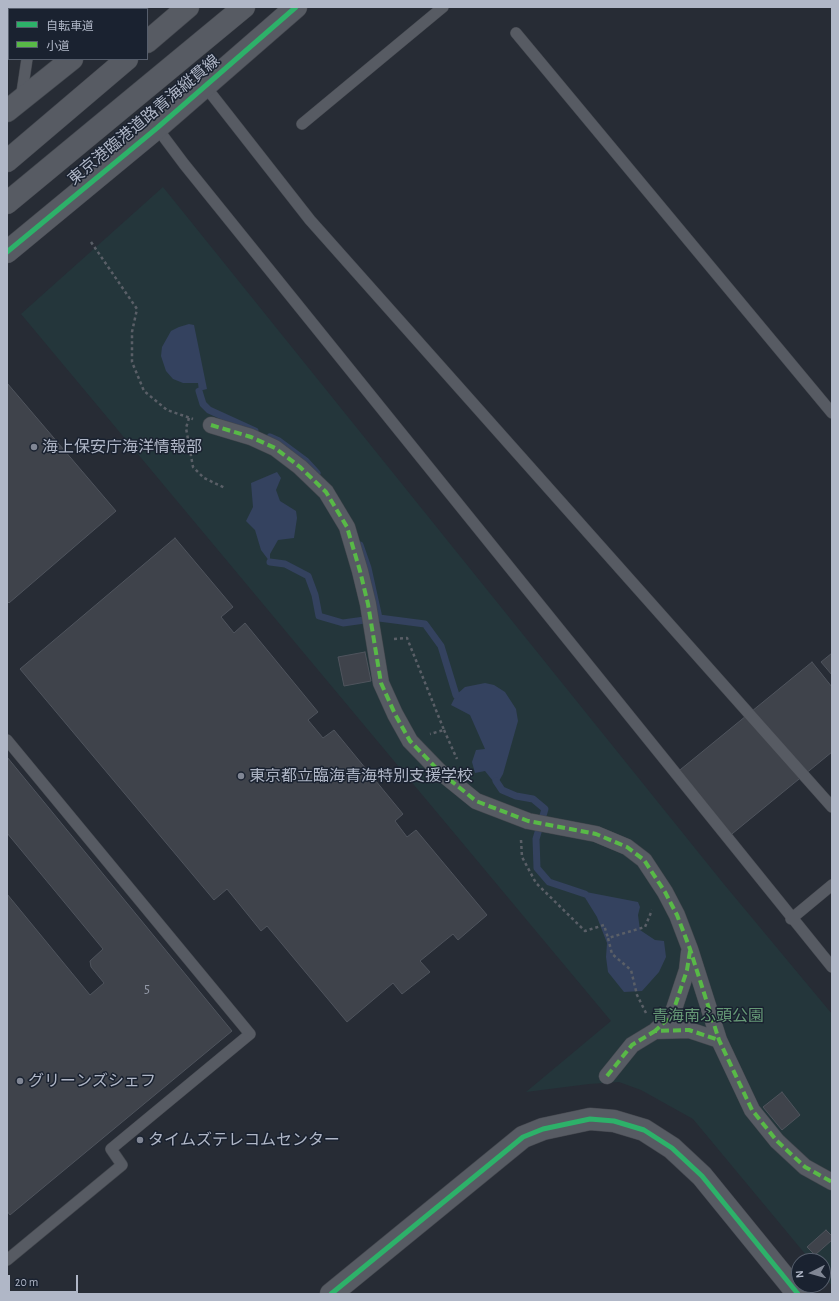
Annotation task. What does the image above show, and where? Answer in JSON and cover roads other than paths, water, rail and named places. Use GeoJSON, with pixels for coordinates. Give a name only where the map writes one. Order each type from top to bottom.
{"type":"FeatureCollection","features":[{"type":"Feature","properties":{"kind":"street"},"geometry":{"type":"LineString","coordinates":[[148,41],[188,7]]}},
{"type":"Feature","properties":{"kind":"street"},"geometry":{"type":"LineString","coordinates":[[7,203],[244,7]]}},
{"type":"Feature","properties":{"kind":"street","name":"東京港臨港道路青海縦貫線"},"geometry":{"type":"LineString","coordinates":[[7,252],[157,128],[296,7]]}},
{"type":"Feature","properties":{"kind":"street"},"geometry":{"type":"LineString","coordinates":[[14,105],[71,60]]}},
{"type":"Feature","properties":{"kind":"street"},"geometry":{"type":"LineString","coordinates":[[7,161],[126,60]]}},
{"type":"Feature","properties":{"kind":"street"},"geometry":{"type":"LineString","coordinates":[[211,425],[251,437],[275,448],[326,492],[347,527],[368,604],[381,683],[395,714],[410,741],[439,771],[476,801],[523,819],[558,828],[596,834],[628,846],[644,860],[674,910],[690,949],[719,1040],[752,1110],[777,1141],[805,1166],[832,1182]]}},
{"type":"Feature","properties":{"kind":"street"},"geometry":{"type":"LineString","coordinates":[[607,1076],[632,1045],[655,1031],[672,1015],[687,970],[690,949]]}},
{"type":"Feature","properties":{"kind":"street"},"geometry":{"type":"LineString","coordinates":[[655,1031],[689,1030],[719,1040]]}},
{"type":"Feature","properties":{"kind":"street"},"geometry":{"type":"LineString","coordinates":[[331,1294],[523,1137],[543,1128],[590,1119],[614,1121],[644,1130],[672,1148],[702,1176],[798,1294]]}},
{"type":"Feature","properties":{"kind":"lane"},"geometry":{"type":"LineString","coordinates":[[302,124],[443,7]]}},
{"type":"Feature","properties":{"kind":"lane"},"geometry":{"type":"LineString","coordinates":[[516,33],[832,414]]}},
{"type":"Feature","properties":{"kind":"lane"},"geometry":{"type":"LineString","coordinates":[[14,105],[27,60]]}},
{"type":"Feature","properties":{"kind":"lane"},"geometry":{"type":"LineString","coordinates":[[205,86],[310,220],[832,806]]}},
{"type":"Feature","properties":{"kind":"lane"},"geometry":{"type":"LineString","coordinates":[[157,128],[791,919],[832,967]]}},
{"type":"Feature","properties":{"kind":"lane"},"geometry":{"type":"LineString","coordinates":[[7,740],[250,1034],[111,1149],[122,1165],[7,1260]]}},
{"type":"Feature","properties":{"kind":"lane"},"geometry":{"type":"LineString","coordinates":[[791,919],[832,885]]}},
{"type":"Feature","properties":{"kind":"water"},"geometry":{"type":"Polygon","coordinates":[[[189,324],[194,325],[207,389],[199,391],[198,383],[183,383],[173,379],[166,371],[161,356],[162,347],[171,331],[189,324]]]}},
{"type":"Feature","properties":{"kind":"water"},"geometry":{"type":"Polygon","coordinates":[[[277,472],[281,478],[276,490],[280,501],[296,511],[297,518],[294,538],[278,540],[270,554],[270,562],[261,550],[255,530],[246,521],[253,507],[251,483],[277,472]]]}},
{"type":"Feature","properties":{"kind":"water"},"geometry":{"type":"Polygon","coordinates":[[[485,683],[494,685],[505,692],[516,709],[518,721],[503,774],[499,781],[493,781],[485,771],[475,773],[472,762],[476,750],[485,749],[470,715],[451,705],[456,695],[465,687],[485,683]]]}},
{"type":"Feature","properties":{"kind":"water"},"geometry":{"type":"Polygon","coordinates":[[[586,892],[638,902],[640,907],[638,915],[640,930],[655,940],[664,941],[666,957],[659,972],[642,991],[624,992],[608,972],[606,957],[607,943],[597,917],[584,896],[586,892]]]}},
{"type":"Feature","properties":{"kind":"waterway"},"geometry":{"type":"LineString","coordinates":[[199,391],[203,404],[209,410],[255,431]]}},
{"type":"Feature","properties":{"kind":"waterway"},"geometry":{"type":"LineString","coordinates":[[270,437],[279,441],[306,461],[317,473]]}},
{"type":"Feature","properties":{"kind":"waterway"},"geometry":{"type":"LineString","coordinates":[[360,545],[368,568],[379,618]]}},
{"type":"Feature","properties":{"kind":"waterway"},"geometry":{"type":"LineString","coordinates":[[270,562],[285,564],[308,576],[315,595],[319,616],[343,623],[379,618],[425,624],[441,646],[456,695]]}},
{"type":"Feature","properties":{"kind":"waterway"},"geometry":{"type":"LineString","coordinates":[[496,781],[502,790],[516,796],[533,799],[545,809],[536,839],[537,868],[549,882],[585,894]]}},
{"type":"Feature","properties":{"kind":"place","name":"海上保安庁海洋情報部"},"geometry":{"type":"Point","coordinates":[34,447]}},
{"type":"Feature","properties":{"kind":"place","name":"東京都立臨海青海特別支援学校"},"geometry":{"type":"Point","coordinates":[241,776]}},
{"type":"Feature","properties":{"kind":"place","name":"グリーンズシェフ"},"geometry":{"type":"Point","coordinates":[20,1081]}},
{"type":"Feature","properties":{"kind":"place","name":"タイムズテレコムセンター"},"geometry":{"type":"Point","coordinates":[140,1140]}},
{"type":"Feature","properties":{"kind":"park label","name":"青海南ふ頭公園"},"geometry":{"type":"Point","coordinates":[708,1016]}}]}
